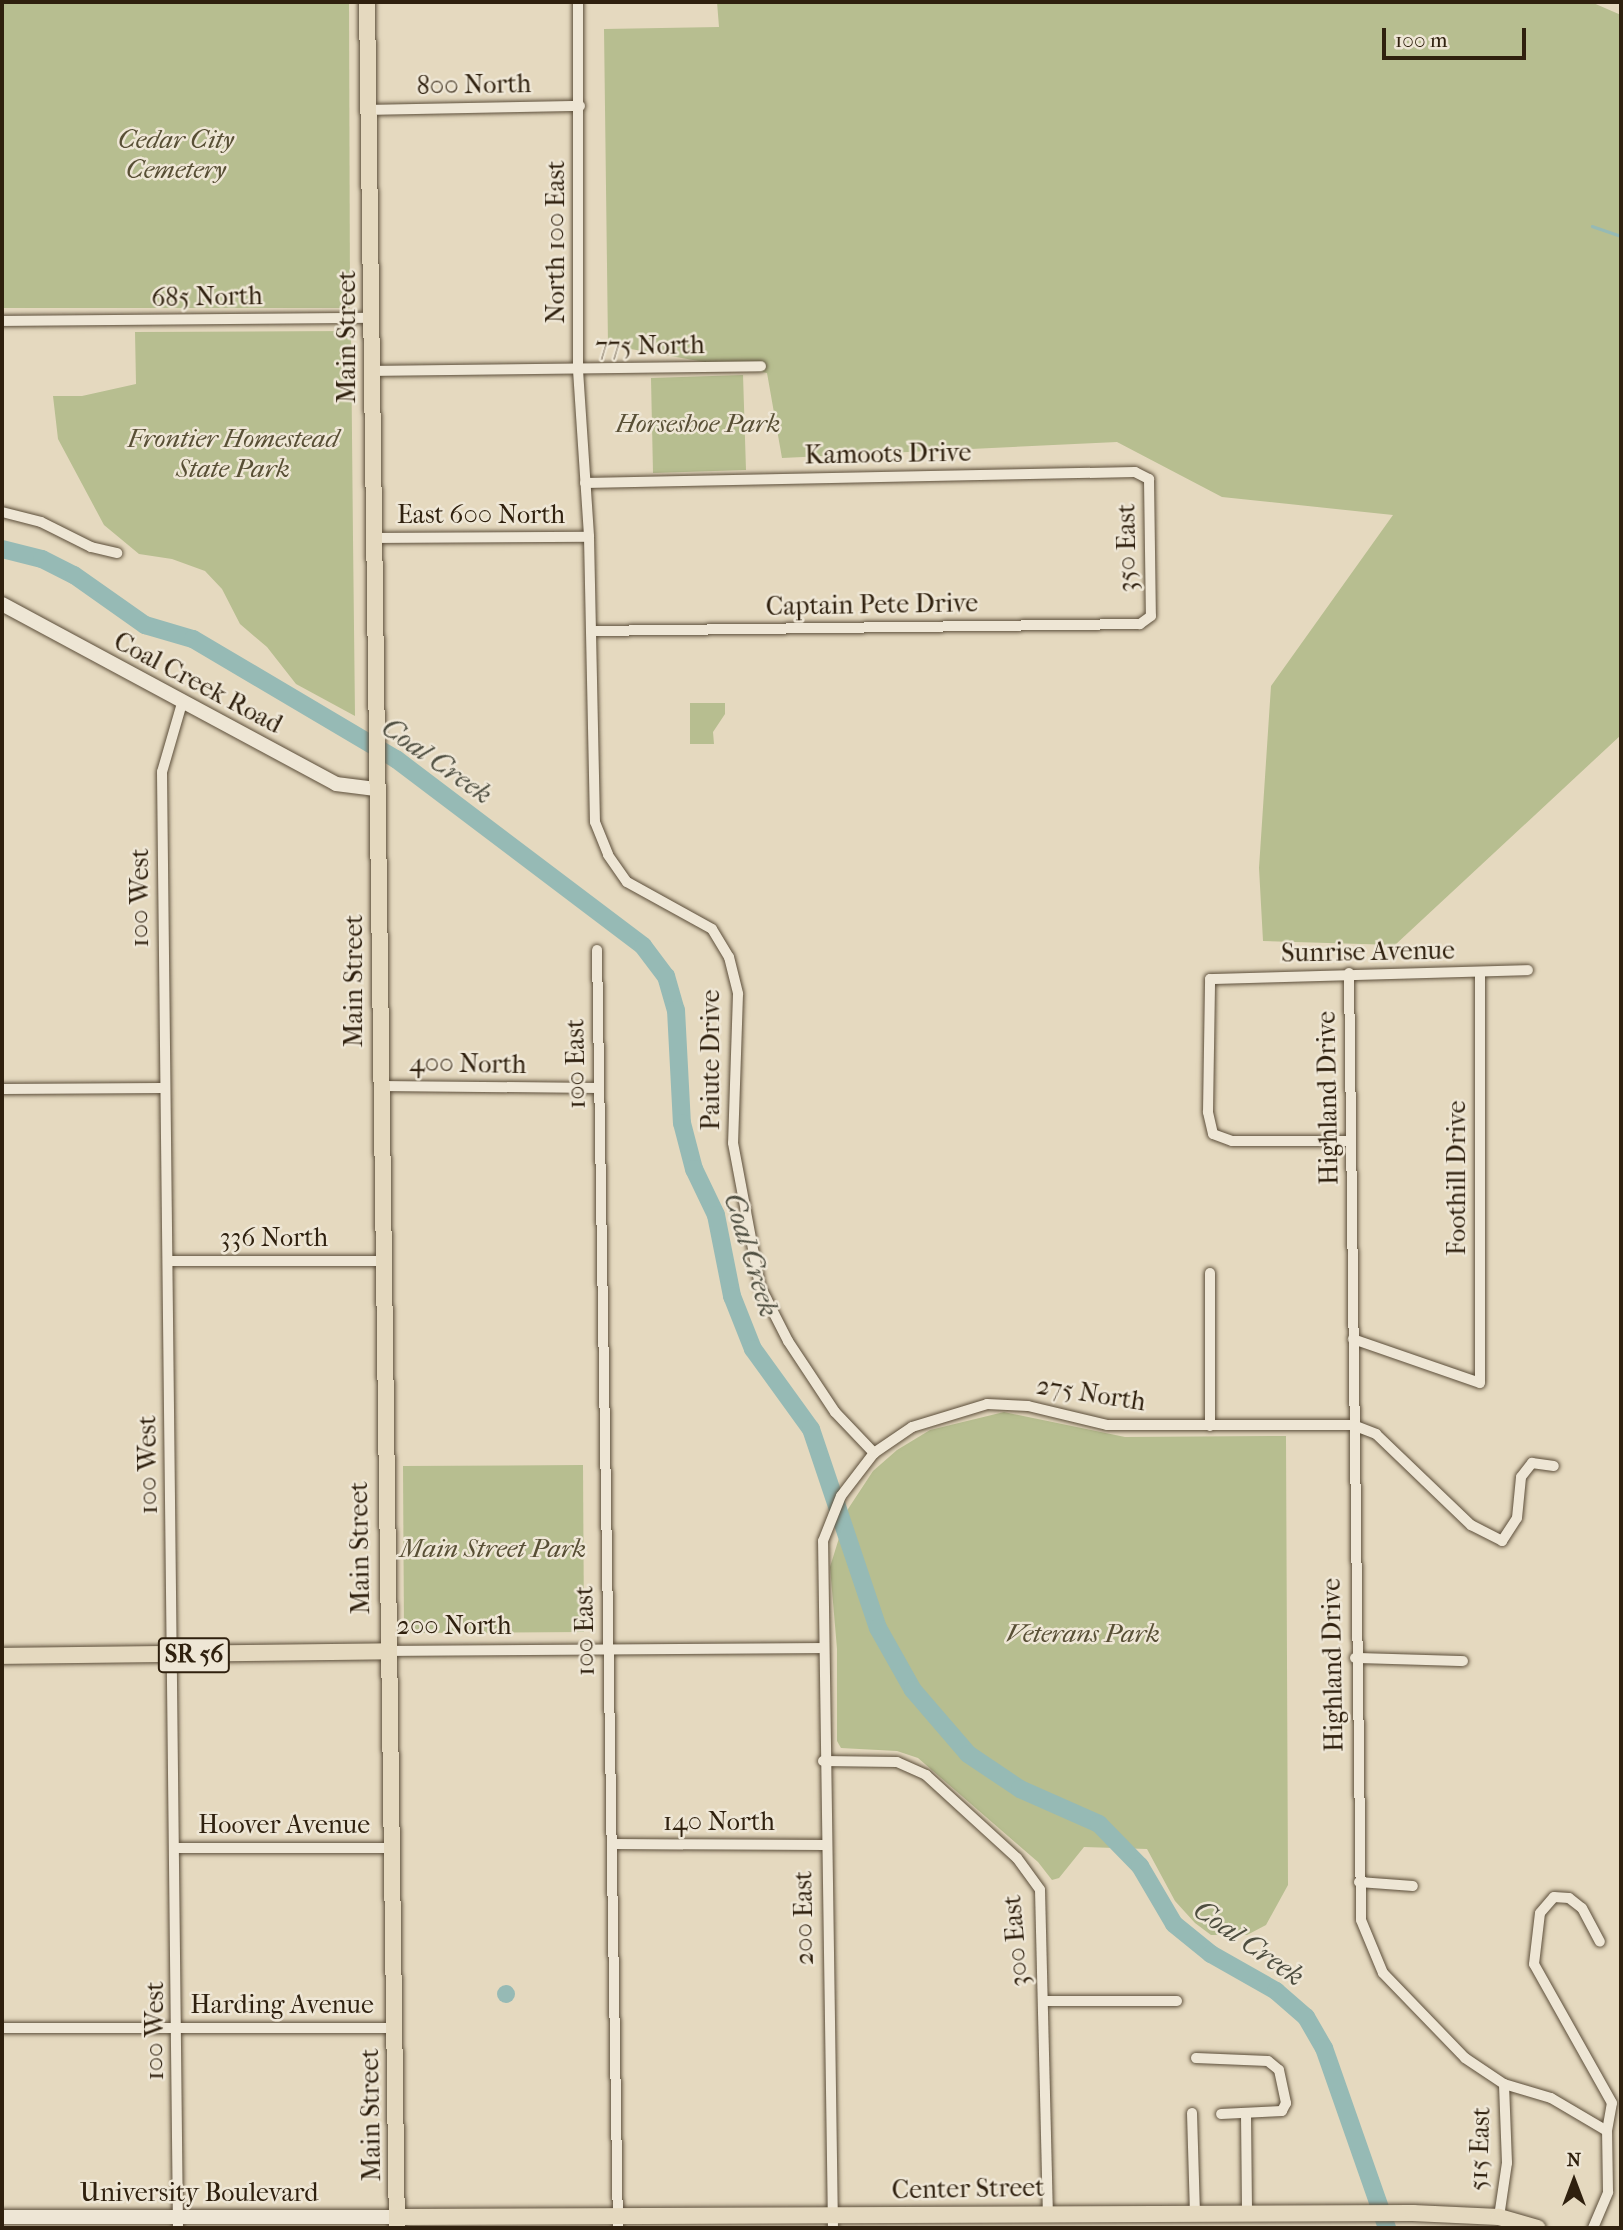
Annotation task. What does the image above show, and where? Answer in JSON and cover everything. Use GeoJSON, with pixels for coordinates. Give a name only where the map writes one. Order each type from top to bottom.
{"type":"FeatureCollection","features":[{"type":"Feature","properties":{"kind":"main road","name":"Main Street"},"geometry":{"type":"LineString","coordinates":[[367,2],[386,1651],[397,2223]]}},
{"type":"Feature","properties":{"kind":"main road","name":"Coal Creek Road"},"geometry":{"type":"LineString","coordinates":[[2,604],[182,704],[336,784],[376,789]]}},
{"type":"Feature","properties":{"kind":"main road","name":"200 North"},"geometry":{"type":"LineString","coordinates":[[2,1656],[386,1651]]}},
{"type":"Feature","properties":{"kind":"main road","name":"Center Street"},"geometry":{"type":"LineString","coordinates":[[397,2223],[833,2222],[1048,2212],[1247,2214],[1270,2221],[1354,2213],[1413,2213],[1499,2217],[1537,2228]]}},
{"type":"Feature","properties":{"kind":"main road","name":"University Boulevard"},"geometry":{"type":"LineString","coordinates":[[2,2217],[178,2223],[397,2223]]}},
{"type":"Feature","properties":{"kind":"street","name":"North 100 East"},"geometry":{"type":"LineString","coordinates":[[578,2],[578,370],[585,483]]}},
{"type":"Feature","properties":{"kind":"street","name":"800 North"},"geometry":{"type":"LineString","coordinates":[[369,110],[580,106]]}},
{"type":"Feature","properties":{"kind":"street","name":"685 North"},"geometry":{"type":"LineString","coordinates":[[2,321],[371,318]]}},
{"type":"Feature","properties":{"kind":"street","name":"775 North"},"geometry":{"type":"LineString","coordinates":[[372,370],[578,370],[761,366]]}},
{"type":"Feature","properties":{"kind":"street","name":"Kamoots Drive"},"geometry":{"type":"LineString","coordinates":[[585,483],[1135,471],[1149,479]]}},
{"type":"Feature","properties":{"kind":"street","name":"350 East"},"geometry":{"type":"LineString","coordinates":[[1149,479],[1151,616]]}},
{"type":"Feature","properties":{"kind":"street","name":"Paiute Drive"},"geometry":{"type":"LineString","coordinates":[[585,483],[589,537],[595,822],[608,855],[627,882],[712,929],[729,957],[738,994],[733,1143],[760,1286],[788,1341],[835,1412],[874,1453]]}},
{"type":"Feature","properties":{"kind":"street"},"geometry":{"type":"LineString","coordinates":[[2,512],[41,522],[91,547],[117,553]]}},
{"type":"Feature","properties":{"kind":"street","name":"East 600 North"},"geometry":{"type":"LineString","coordinates":[[374,538],[589,537]]}},
{"type":"Feature","properties":{"kind":"street","name":"Captain Pete Drive"},"geometry":{"type":"LineString","coordinates":[[591,631],[1140,624],[1151,616]]}},
{"type":"Feature","properties":{"kind":"street","name":"100 West"},"geometry":{"type":"LineString","coordinates":[[178,2223],[177,1848],[163,1088],[162,772],[182,704]]}},
{"type":"Feature","properties":{"kind":"street","name":"100 East"},"geometry":{"type":"LineString","coordinates":[[597,950],[618,2223]]}},
{"type":"Feature","properties":{"kind":"street","name":"Sunrise Avenue"},"geometry":{"type":"LineString","coordinates":[[1351,1141],[1232,1141],[1213,1134],[1208,1112],[1210,979],[1528,970]]}},
{"type":"Feature","properties":{"kind":"street","name":"Highland Drive"},"geometry":{"type":"LineString","coordinates":[[1349,973],[1355,1658],[1361,1920],[1383,1973],[1465,2058],[1504,2084],[1551,2098],[1607,2131]]}},
{"type":"Feature","properties":{"kind":"street","name":"Foothill Drive"},"geometry":{"type":"LineString","coordinates":[[1353,1339],[1480,1383],[1480,973]]}},
{"type":"Feature","properties":{"kind":"street","name":"400 North"},"geometry":{"type":"LineString","coordinates":[[379,1086],[599,1088]]}},
{"type":"Feature","properties":{"kind":"street"},"geometry":{"type":"LineString","coordinates":[[2,1089],[163,1088]]}},
{"type":"Feature","properties":{"kind":"street","name":"336 North"},"geometry":{"type":"LineString","coordinates":[[168,1261],[381,1261]]}},
{"type":"Feature","properties":{"kind":"street"},"geometry":{"type":"LineString","coordinates":[[1210,1273],[1210,1426]]}},
{"type":"Feature","properties":{"kind":"street","name":"275 North"},"geometry":{"type":"LineString","coordinates":[[823,1541],[841,1496],[874,1453],[912,1427],[987,1405],[1028,1406],[1107,1425],[1353,1425]]}},
{"type":"Feature","properties":{"kind":"street"},"geometry":{"type":"LineString","coordinates":[[1353,1425],[1376,1434],[1471,1525],[1502,1541],[1517,1518],[1521,1477],[1531,1463],[1554,1466]]}},
{"type":"Feature","properties":{"kind":"street","name":"200 East"},"geometry":{"type":"LineString","coordinates":[[823,1541],[823,1761],[833,2222]]}},
{"type":"Feature","properties":{"kind":"street","name":"200 North"},"geometry":{"type":"LineString","coordinates":[[386,1651],[823,1648]]}},
{"type":"Feature","properties":{"kind":"street"},"geometry":{"type":"LineString","coordinates":[[1355,1658],[1463,1661]]}},
{"type":"Feature","properties":{"kind":"street","name":"300 East"},"geometry":{"type":"LineString","coordinates":[[823,1761],[897,1762],[926,1775],[1017,1858],[1040,1889],[1048,2212]]}},
{"type":"Feature","properties":{"kind":"street","name":"140 North"},"geometry":{"type":"LineString","coordinates":[[612,1844],[826,1845]]}},
{"type":"Feature","properties":{"kind":"street","name":"Hoover Avenue"},"geometry":{"type":"LineString","coordinates":[[177,1848],[390,1848]]}},
{"type":"Feature","properties":{"kind":"street"},"geometry":{"type":"LineString","coordinates":[[1359,1882],[1413,1885]]}},
{"type":"Feature","properties":{"kind":"street"},"geometry":{"type":"LineString","coordinates":[[1593,2228],[1608,2192],[1607,2131],[1612,2103],[1534,1964],[1540,1913],[1554,1898],[1569,1898],[1582,1908],[1600,1942]]}},
{"type":"Feature","properties":{"kind":"street"},"geometry":{"type":"LineString","coordinates":[[1043,2001],[1177,2001]]}},
{"type":"Feature","properties":{"kind":"street","name":"Harding Avenue"},"geometry":{"type":"LineString","coordinates":[[2,2028],[394,2028]]}},
{"type":"Feature","properties":{"kind":"street"},"geometry":{"type":"LineString","coordinates":[[1196,2058],[1274,2064],[1285,2108],[1221,2115]]}},
{"type":"Feature","properties":{"kind":"street","name":"515 East"},"geometry":{"type":"LineString","coordinates":[[1499,2217],[1507,2163],[1504,2084]]}},
{"type":"Feature","properties":{"kind":"street"},"geometry":{"type":"LineString","coordinates":[[1192,2113],[1195,2214]]}},
{"type":"Feature","properties":{"kind":"street"},"geometry":{"type":"LineString","coordinates":[[1246,2114],[1247,2214]]}},
{"type":"Feature","properties":{"kind":"green space","name":"Cedar City Cemetery"},"geometry":{"type":"Polygon","coordinates":[[[2,2],[349,2],[350,308],[2,308],[2,2]]]}},
{"type":"Feature","properties":{"kind":"green space"},"geometry":{"type":"Polygon","coordinates":[[[717,2],[1591,2],[1621,15],[1621,735],[1395,945],[1263,941],[1259,868],[1271,686],[1393,515],[1222,497],[1117,442],[782,458],[767,373],[608,345],[604,29],[719,27],[717,2]]]}},
{"type":"Feature","properties":{"kind":"green space","name":"Frontier Homestead State Park"},"geometry":{"type":"Polygon","coordinates":[[[351,331],[355,716],[296,684],[267,647],[240,624],[222,589],[205,571],[172,559],[139,554],[104,525],[58,439],[53,396],[82,396],[136,384],[135,332],[351,331]]]}},
{"type":"Feature","properties":{"kind":"green space","name":"Horseshoe Park"},"geometry":{"type":"Polygon","coordinates":[[[743,375],[746,470],[653,473],[651,378],[743,375]]]}},
{"type":"Feature","properties":{"kind":"green space"},"geometry":{"type":"Polygon","coordinates":[[[690,703],[725,703],[725,714],[713,732],[714,744],[690,744],[690,703]]]}},
{"type":"Feature","properties":{"kind":"green space","name":"Veterans Park"},"geometry":{"type":"Polygon","coordinates":[[[1004,1412],[1125,1437],[1286,1436],[1288,1885],[1266,1925],[1247,1935],[1211,1935],[1195,1923],[1175,1901],[1147,1849],[1084,1847],[1059,1878],[1052,1880],[1038,1862],[918,1758],[897,1751],[841,1748],[837,1741],[837,1649],[830,1567],[848,1509],[873,1471],[897,1450],[930,1430],[1004,1412]]]}},
{"type":"Feature","properties":{"kind":"green space","name":"Main Street Park"},"geometry":{"type":"Polygon","coordinates":[[[583,1465],[584,1632],[404,1633],[403,1466],[583,1465]]]}},
{"type":"Feature","properties":{"kind":"water"},"geometry":{"type":"Polygon","coordinates":[[[506,1985],[512,1988],[515,1994],[512,2000],[506,2003],[500,2000],[497,1994],[500,1988],[506,1985]]]}},
{"type":"Feature","properties":{"kind":"waterway"},"geometry":{"type":"LineString","coordinates":[[1592,226],[1621,236]]}},
{"type":"Feature","properties":{"kind":"waterway","name":"Coal Creek"},"geometry":{"type":"LineString","coordinates":[[2,549],[42,559],[74,575],[145,625],[193,639],[396,759],[643,946],[666,976],[676,1010],[682,1123],[694,1169],[716,1215],[732,1296],[753,1349],[811,1429],[878,1628],[913,1690],[968,1754],[1020,1789],[1099,1824],[1140,1866],[1174,1924],[1211,1954],[1276,1991],[1306,2017],[1324,2048],[1387,2228]]}}]}
